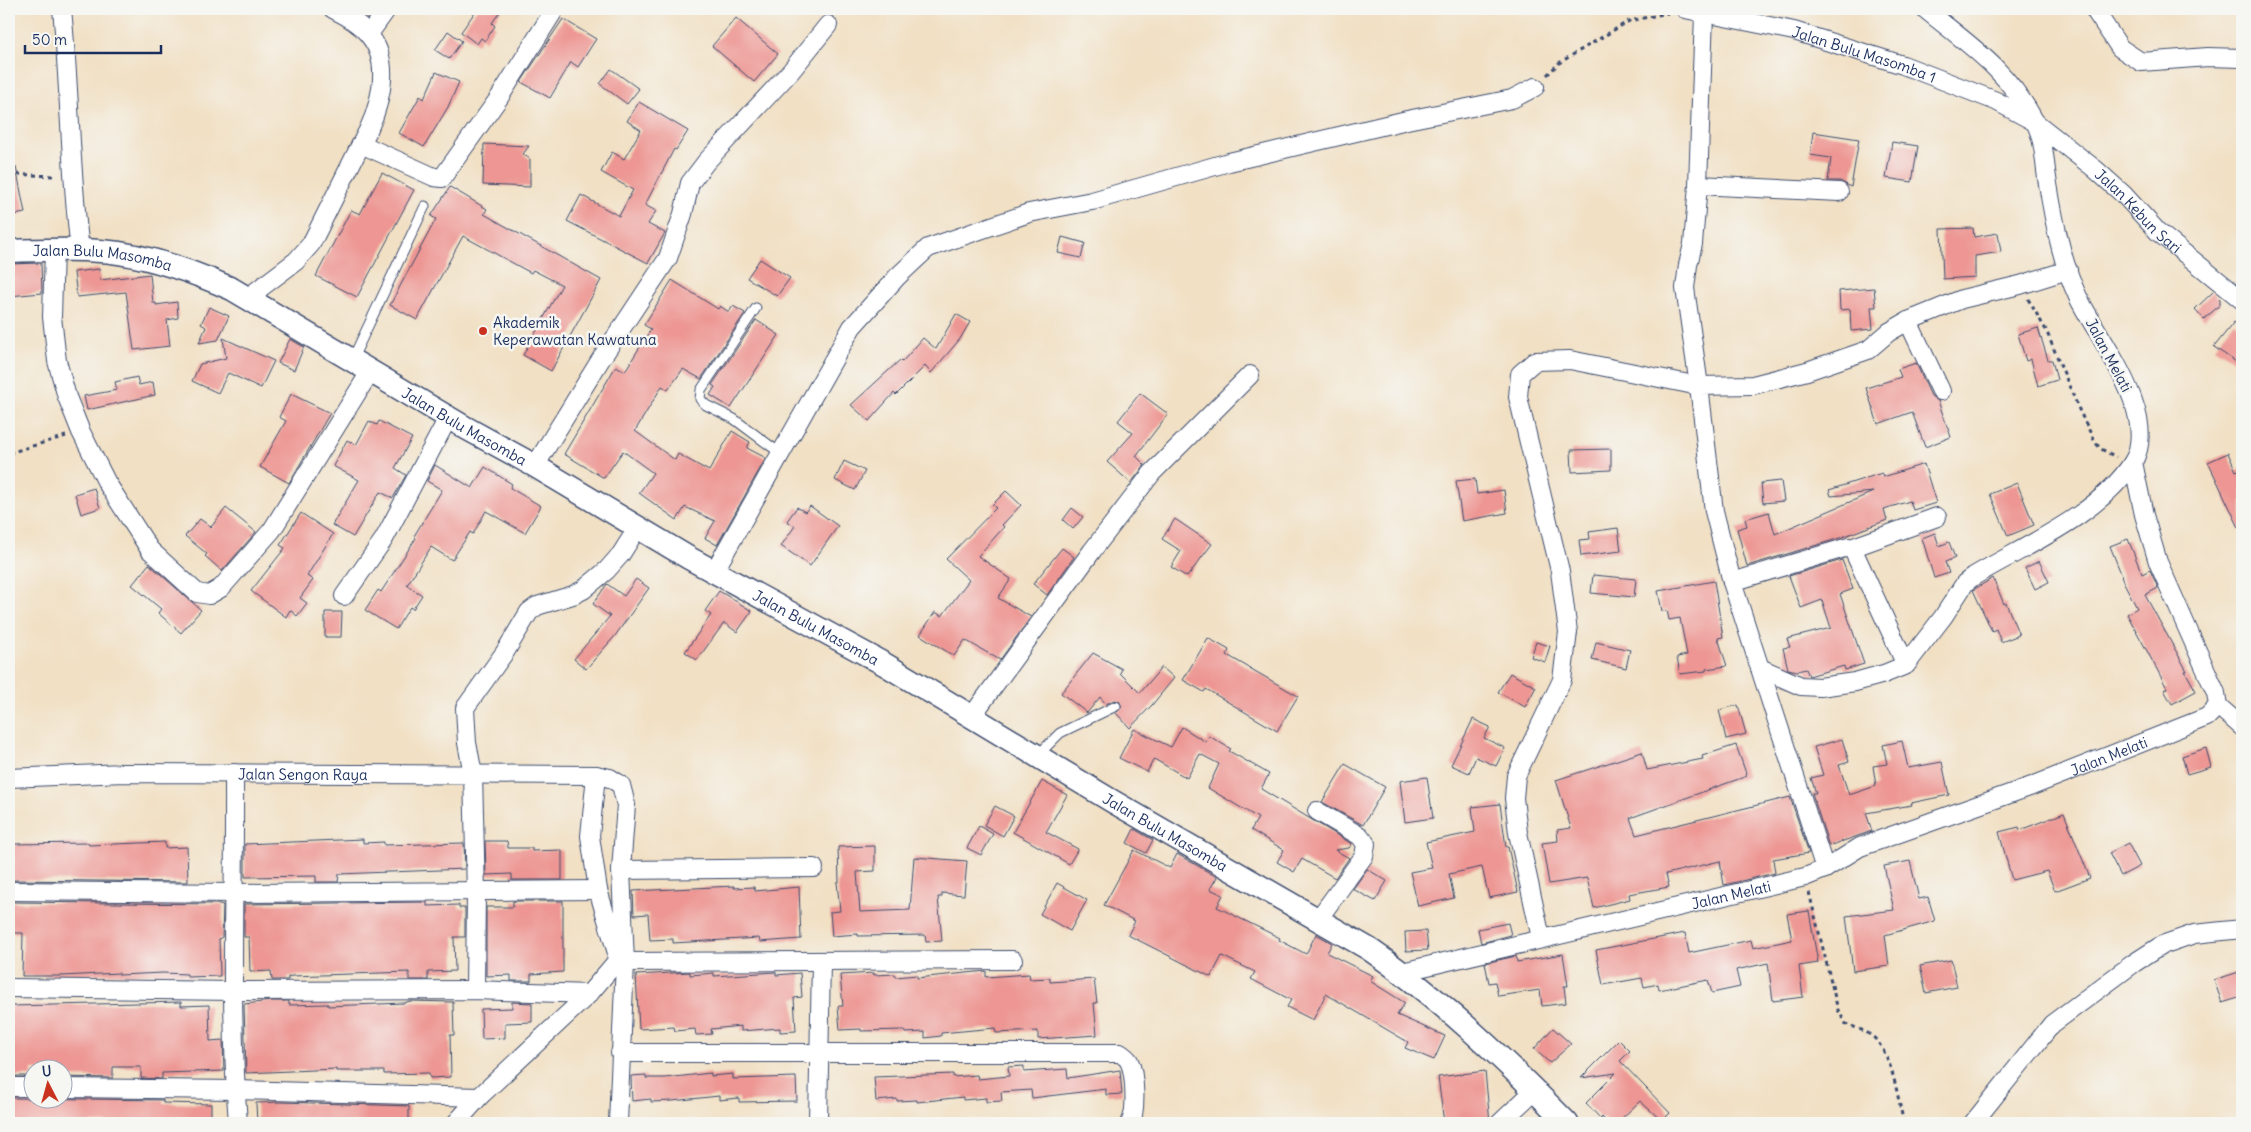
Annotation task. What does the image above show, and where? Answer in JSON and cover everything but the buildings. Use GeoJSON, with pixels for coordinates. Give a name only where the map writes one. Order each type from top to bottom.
{"type":"FeatureCollection","features":[{"type":"Feature","properties":{"kind":"street"},"geometry":{"type":"LineString","coordinates":[[62,9],[68,68],[72,175],[80,250]]}},
{"type":"Feature","properties":{"kind":"street"},"geometry":{"type":"LineString","coordinates":[[247,298],[296,262],[311,244],[372,120],[383,76],[382,60],[368,34],[334,9]]}},
{"type":"Feature","properties":{"kind":"street"},"geometry":{"type":"LineString","coordinates":[[368,34],[387,9]]}},
{"type":"Feature","properties":{"kind":"street"},"geometry":{"type":"LineString","coordinates":[[360,144],[434,177],[442,178],[499,98],[555,9]]}},
{"type":"Feature","properties":{"kind":"street","name":"Jalan Bulu Masomba 1"},"geometry":{"type":"LineString","coordinates":[[1686,9],[1794,31],[1903,65],[1996,101],[2035,122]]}},
{"type":"Feature","properties":{"kind":"street"},"geometry":{"type":"LineString","coordinates":[[1925,9],[1975,48],[2004,75],[2035,122]]}},
{"type":"Feature","properties":{"kind":"street"},"geometry":{"type":"LineString","coordinates":[[2094,9],[2120,48],[2141,62],[2208,57],[2242,58]]}},
{"type":"Feature","properties":{"kind":"street"},"geometry":{"type":"LineString","coordinates":[[1704,14],[1698,185],[1693,244],[1685,288],[1714,511],[1732,582],[1825,869]]}},
{"type":"Feature","properties":{"kind":"street"},"geometry":{"type":"LineString","coordinates":[[535,466],[601,359],[668,258],[683,214],[690,183],[712,156],[791,71],[828,25]]}},
{"type":"Feature","properties":{"kind":"street"},"geometry":{"type":"LineString","coordinates":[[715,570],[852,327],[898,276],[928,248],[1029,213],[1092,201],[1229,162],[1407,120],[1512,99],[1535,87]]}},
{"type":"Feature","properties":{"kind":"street","name":"Jalan Melati"},"geometry":{"type":"LineString","coordinates":[[1402,972],[1805,877],[1825,869],[1860,847],[2041,782],[2206,717],[2218,706],[2216,693],[2158,562],[2144,515],[2133,462],[2137,455],[2140,421],[2136,407],[2111,356],[2078,297],[2068,270],[2048,183],[2041,138],[2035,122]]}},
{"type":"Feature","properties":{"kind":"street","name":"Jalan Kebun Sari"},"geometry":{"type":"LineString","coordinates":[[2035,122],[2095,169],[2124,195],[2158,232],[2242,300]]}},
{"type":"Feature","properties":{"kind":"street"},"geometry":{"type":"LineString","coordinates":[[1698,185],[1839,192]]}},
{"type":"Feature","properties":{"kind":"street"},"geometry":{"type":"LineString","coordinates":[[54,250],[52,317],[57,361],[67,397],[81,432],[107,483],[150,550],[198,593],[209,595],[221,588],[272,530],[361,366]]}},
{"type":"Feature","properties":{"kind":"street","name":"Jalan Bulu Masomba"},"geometry":{"type":"LineString","coordinates":[[9,251],[80,250],[119,253],[152,260],[206,277],[247,298],[448,418],[535,466],[689,558],[715,570],[886,665],[1112,801],[1319,918],[1402,972],[1490,1048],[1567,1123]]}},
{"type":"Feature","properties":{"kind":"street"},"geometry":{"type":"LineString","coordinates":[[1541,938],[1518,833],[1514,798],[1516,776],[1562,680],[1568,632],[1560,571],[1518,397],[1520,374],[1534,361],[1570,360],[1699,386],[1753,384],[1807,371],[1868,350],[1889,332],[1908,321],[1962,299],[2020,285],[2068,270]]}},
{"type":"Feature","properties":{"kind":"street"},"geometry":{"type":"LineString","coordinates":[[1908,321],[1941,392]]}},
{"type":"Feature","properties":{"kind":"street"},"geometry":{"type":"LineString","coordinates":[[972,716],[1092,550],[1152,474],[1250,375]]}},
{"type":"Feature","properties":{"kind":"street"},"geometry":{"type":"LineString","coordinates":[[344,596],[384,539],[448,418]]}},
{"type":"Feature","properties":{"kind":"street"},"geometry":{"type":"LineString","coordinates":[[1760,668],[1801,686],[1820,687],[1877,676],[1906,665],[1970,580],[2072,520],[2112,488],[2133,462]]}},
{"type":"Feature","properties":{"kind":"street"},"geometry":{"type":"LineString","coordinates":[[1732,582],[1845,547],[1850,548],[1937,517]]}},
{"type":"Feature","properties":{"kind":"street"},"geometry":{"type":"LineString","coordinates":[[475,990],[476,893],[473,774],[466,743],[465,708],[505,652],[529,612],[536,606],[573,595],[583,590],[607,570],[621,554],[638,527]]}},
{"type":"Feature","properties":{"kind":"street"},"geometry":{"type":"LineString","coordinates":[[1850,548],[1854,552],[1906,665]]}},
{"type":"Feature","properties":{"kind":"street"},"geometry":{"type":"LineString","coordinates":[[2218,706],[2242,727]]}},
{"type":"Feature","properties":{"kind":"street"},"geometry":{"type":"LineString","coordinates":[[234,773],[234,991],[238,1123]]}},
{"type":"Feature","properties":{"kind":"street","name":"Jalan Sengon Raya"},"geometry":{"type":"LineString","coordinates":[[9,778],[234,773],[366,776],[473,774],[596,775]]}},
{"type":"Feature","properties":{"kind":"street"},"geometry":{"type":"LineString","coordinates":[[456,1123],[479,1097],[589,994],[616,962],[617,953],[598,890],[590,836],[596,775],[610,778],[621,785],[625,794],[621,870],[625,962],[618,1123]]}},
{"type":"Feature","properties":{"kind":"street"},"geometry":{"type":"LineString","coordinates":[[1317,811],[1360,836],[1366,844],[1364,856],[1319,918]]}},
{"type":"Feature","properties":{"kind":"street"},"geometry":{"type":"LineString","coordinates":[[621,870],[814,868]]}},
{"type":"Feature","properties":{"kind":"street"},"geometry":{"type":"LineString","coordinates":[[9,891],[476,893],[598,890]]}},
{"type":"Feature","properties":{"kind":"street"},"geometry":{"type":"LineString","coordinates":[[1973,1123],[2052,1024],[2134,963],[2162,945],[2194,934],[2242,929]]}},
{"type":"Feature","properties":{"kind":"street"},"geometry":{"type":"LineString","coordinates":[[625,962],[1013,960]]}},
{"type":"Feature","properties":{"kind":"street"},"geometry":{"type":"LineString","coordinates":[[818,1123],[821,1054],[821,961]]}},
{"type":"Feature","properties":{"kind":"street"},"geometry":{"type":"LineString","coordinates":[[9,988],[234,991],[475,990],[589,994]]}},
{"type":"Feature","properties":{"kind":"street"},"geometry":{"type":"LineString","coordinates":[[620,1053],[1120,1053],[1128,1060],[1132,1073],[1134,1113],[1130,1123]]}},
{"type":"Feature","properties":{"kind":"street"},"geometry":{"type":"LineString","coordinates":[[9,1087],[22,1088]]}},
{"type":"Feature","properties":{"kind":"street"},"geometry":{"type":"LineString","coordinates":[[72,1088],[236,1090],[479,1097]]}},
{"type":"Feature","properties":{"kind":"street"},"geometry":{"type":"LineString","coordinates":[[1500,1123],[1535,1090]]}},
{"type":"Feature","properties":{"kind":"lane"},"geometry":{"type":"LineString","coordinates":[[361,366],[425,206]]}},
{"type":"Feature","properties":{"kind":"lane"},"geometry":{"type":"LineString","coordinates":[[756,308],[701,390],[700,399],[706,405],[734,419],[780,453]]}},
{"type":"Feature","properties":{"kind":"lane"},"geometry":{"type":"LineString","coordinates":[[1038,755],[1060,733],[1116,706]]}},
{"type":"Feature","properties":{"kind":"path"},"geometry":{"type":"LineString","coordinates":[[1535,87],[1559,63],[1629,21],[1686,9]]}},
{"type":"Feature","properties":{"kind":"path"},"geometry":{"type":"LineString","coordinates":[[9,174],[40,177],[72,175]]}},
{"type":"Feature","properties":{"kind":"path"},"geometry":{"type":"LineString","coordinates":[[2020,285],[2046,330],[2080,412],[2095,442],[2109,454],[2133,462]]}},
{"type":"Feature","properties":{"kind":"path"},"geometry":{"type":"LineString","coordinates":[[9,453],[81,432]]}},
{"type":"Feature","properties":{"kind":"path"},"geometry":{"type":"LineString","coordinates":[[1805,877],[1838,1010],[1846,1024],[1864,1031],[1876,1040],[1889,1064],[1904,1123]]}},
{"type":"Feature","properties":{"kind":"place","name":"Akademik Keperawatan Kawatuna"},"geometry":{"type":"Point","coordinates":[483,331]}}]}
